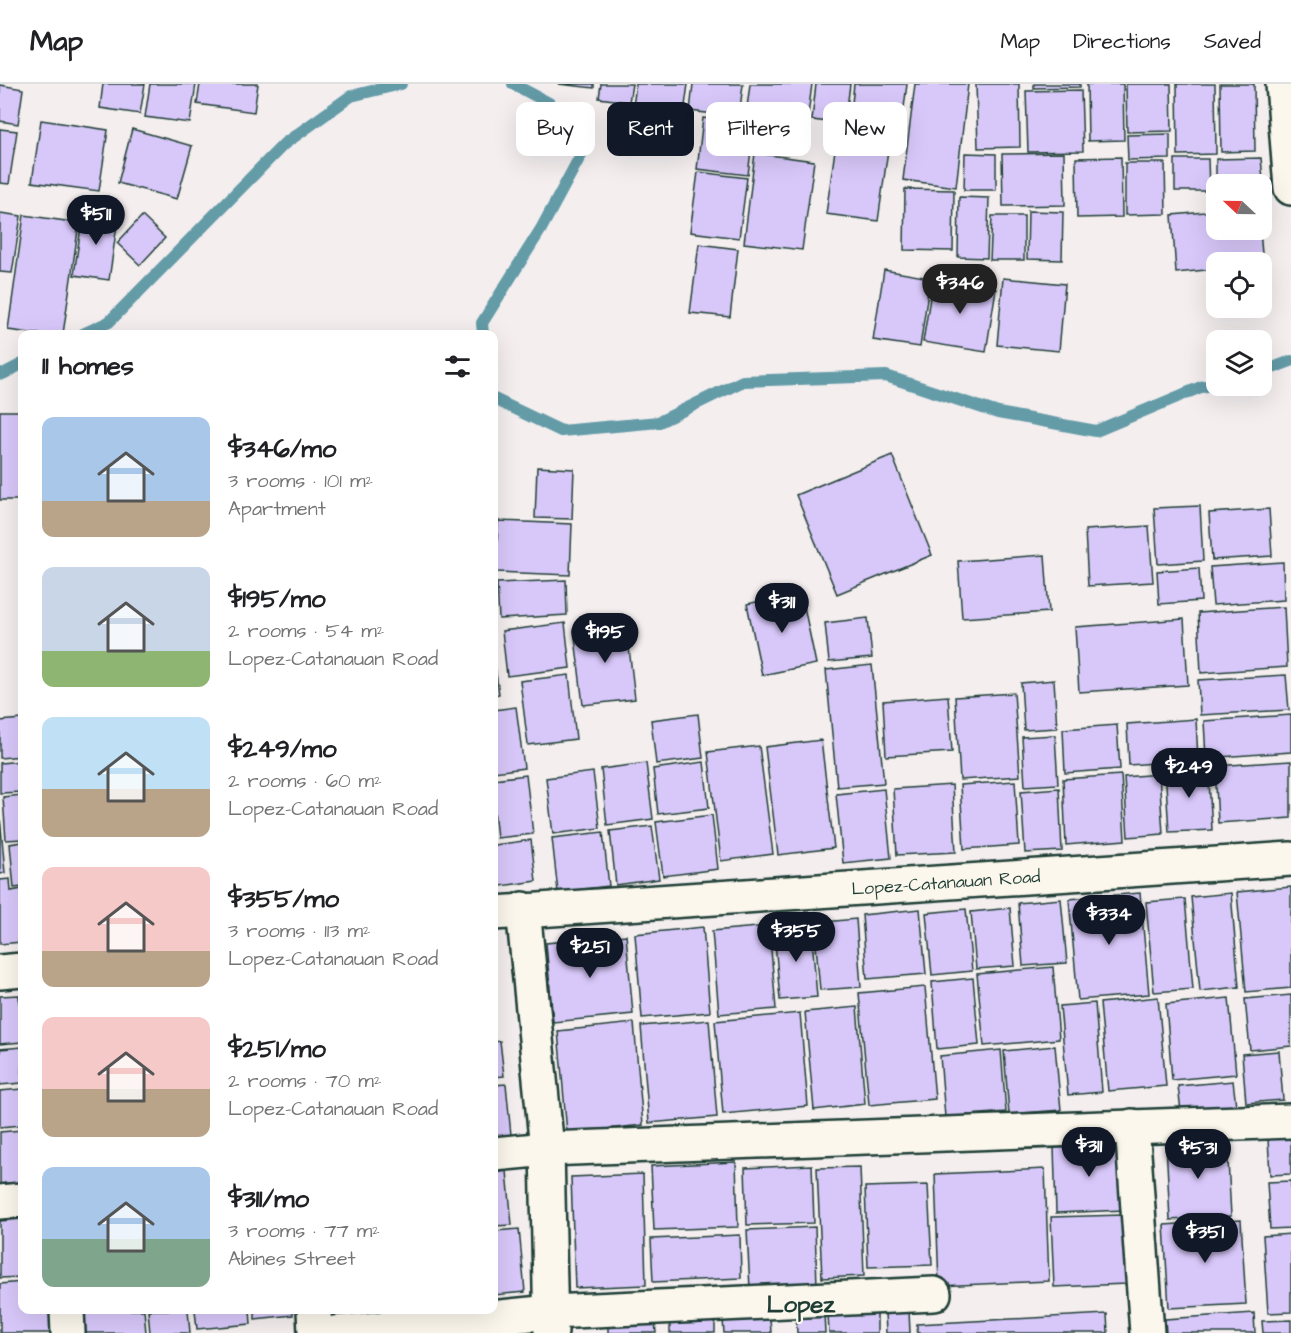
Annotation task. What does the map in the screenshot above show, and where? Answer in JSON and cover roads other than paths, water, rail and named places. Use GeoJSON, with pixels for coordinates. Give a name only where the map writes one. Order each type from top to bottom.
{"type":"FeatureCollection","features":[{"type":"Feature","properties":{"kind":"street"},"geometry":{"type":"LineString","coordinates":[[1283,84],[1291,189]]}},
{"type":"Feature","properties":{"kind":"street","name":"Lopez-Catanauan Road"},"geometry":{"type":"LineString","coordinates":[[508,911],[1291,859]]}},
{"type":"Feature","properties":{"kind":"street"},"geometry":{"type":"LineString","coordinates":[[508,911],[547,1149],[551,1322]]}},
{"type":"Feature","properties":{"kind":"street"},"geometry":{"type":"LineString","coordinates":[[0,972],[18,970]]}},
{"type":"Feature","properties":{"kind":"street"},"geometry":{"type":"LineString","coordinates":[[498,1154],[547,1149],[1291,1121]]}},
{"type":"Feature","properties":{"kind":"street"},"geometry":{"type":"LineString","coordinates":[[1132,1126],[1146,1333]]}},
{"type":"Feature","properties":{"kind":"street"},"geometry":{"type":"LineString","coordinates":[[0,1202],[18,1200]]}},
{"type":"Feature","properties":{"kind":"street"},"geometry":{"type":"LineString","coordinates":[[335,1333],[551,1322],[934,1294]]}},
{"type":"Feature","properties":{"kind":"street"},"geometry":{"type":"LineString","coordinates":[[67,1314],[68,1333]]}},
{"type":"Feature","properties":{"kind":"street"},"geometry":{"type":"LineString","coordinates":[[314,1314],[315,1333]]}},
{"type":"Feature","properties":{"kind":"waterway"},"geometry":{"type":"LineString","coordinates":[[92,330],[109,322],[284,144],[351,96],[401,84]]}},
{"type":"Feature","properties":{"kind":"waterway"},"geometry":{"type":"LineString","coordinates":[[483,330],[482,323],[541,229],[583,151],[549,103],[513,84]]}},
{"type":"Feature","properties":{"kind":"waterway"},"geometry":{"type":"LineString","coordinates":[[1272,368],[1291,361]]}},
{"type":"Feature","properties":{"kind":"waterway"},"geometry":{"type":"LineString","coordinates":[[0,373],[3,374],[18,366]]}},
{"type":"Feature","properties":{"kind":"waterway"},"geometry":{"type":"LineString","coordinates":[[498,401],[561,431],[659,422],[743,381],[886,376],[998,413],[1096,431],[1206,386]]}},
{"type":"Feature","properties":{"kind":"district","name":"Lopez"},"geometry":{"type":"Point","coordinates":[801,1305]}}]}
